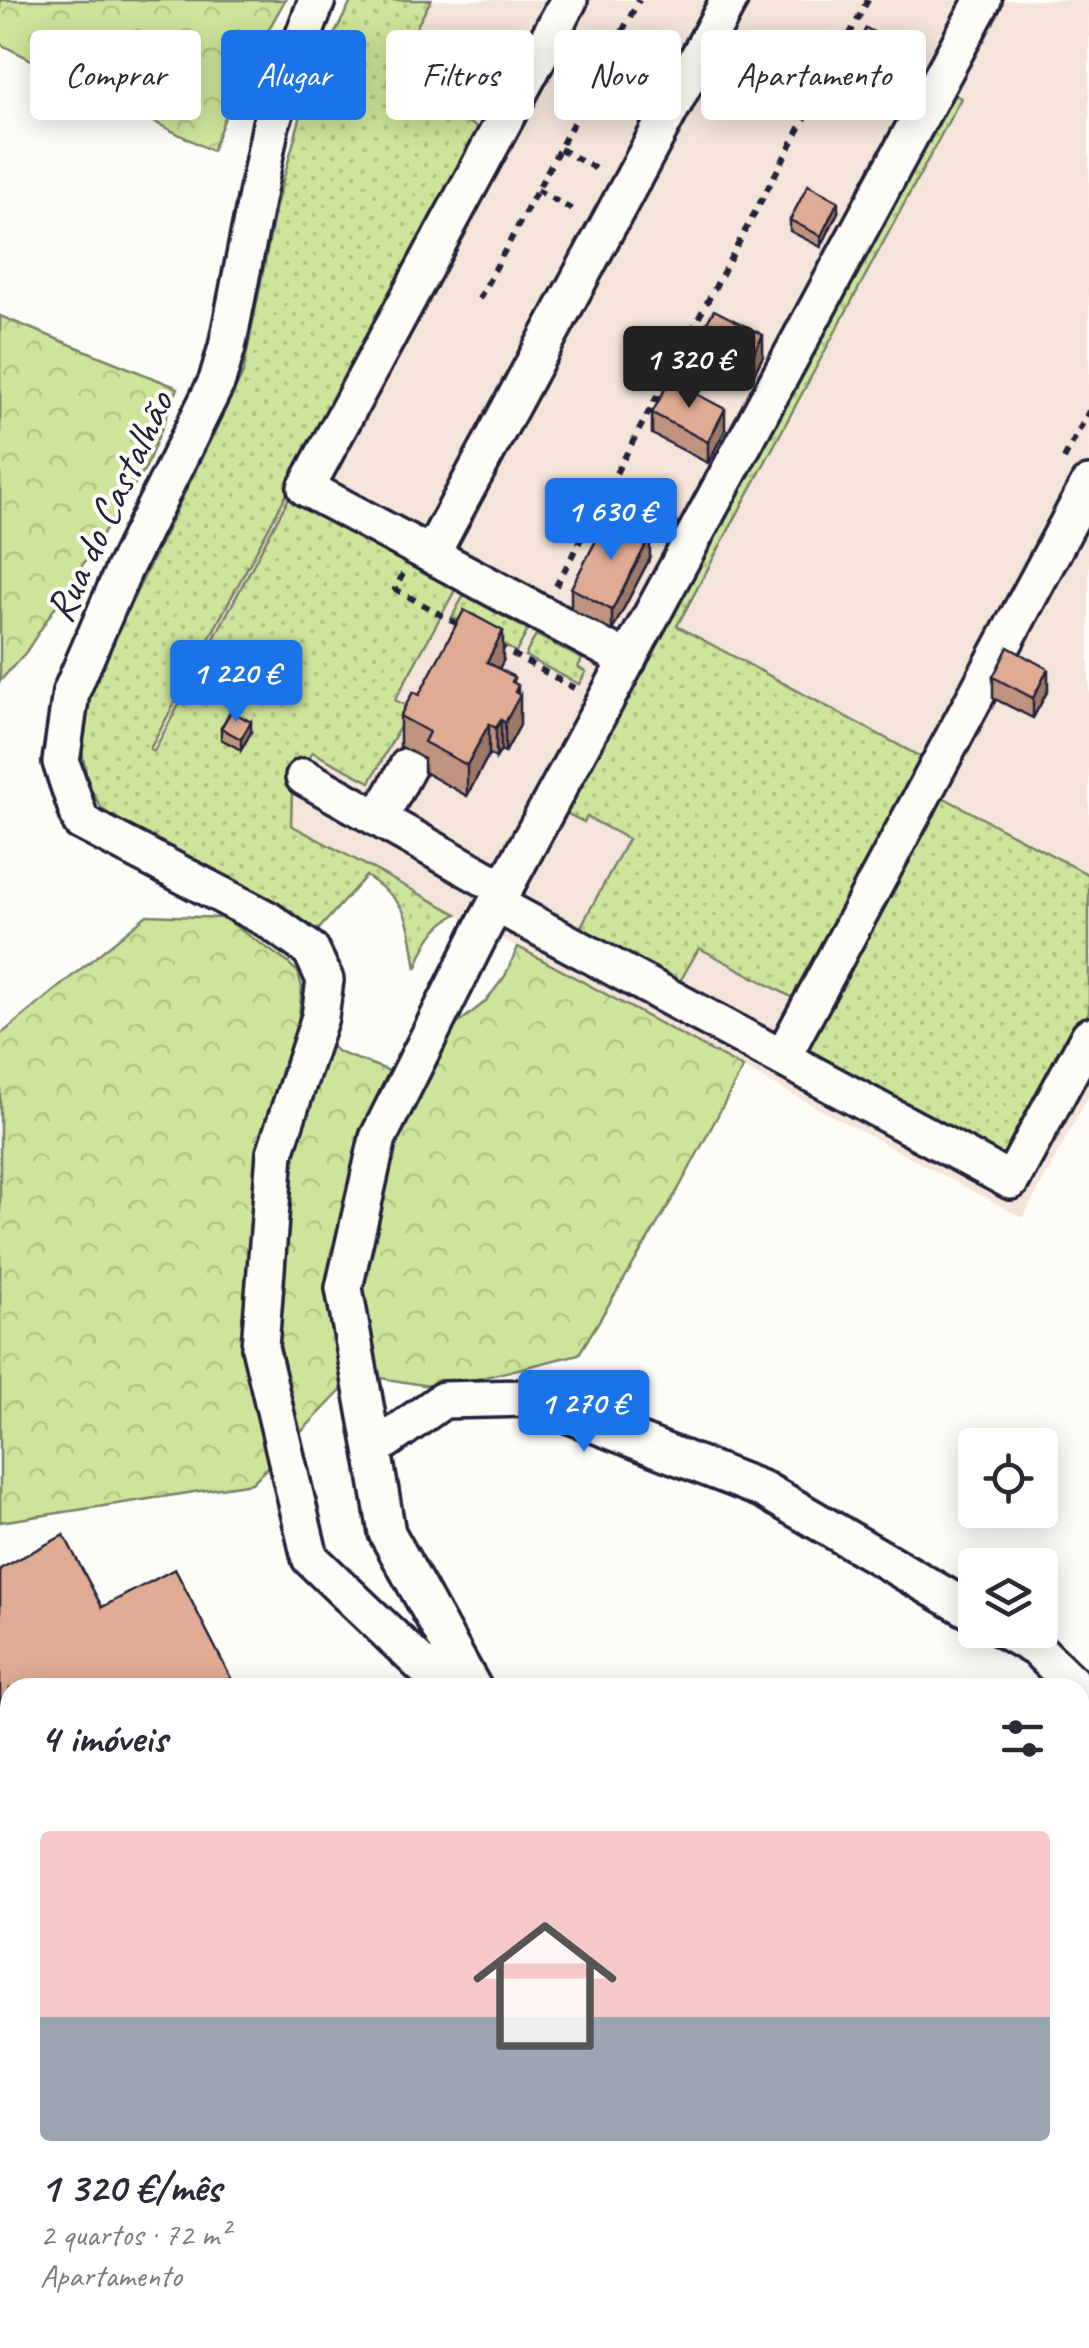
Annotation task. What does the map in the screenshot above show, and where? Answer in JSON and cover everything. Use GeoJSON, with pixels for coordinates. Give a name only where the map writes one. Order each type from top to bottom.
{"type":"FeatureCollection","features":[{"type":"Feature","properties":{"kind":"street","name":"Rua do Castalhão"},"geometry":{"type":"LineString","coordinates":[[317,0],[270,124],[227,346],[216,382],[124,569],[71,692],[61,762],[81,822],[267,919],[310,950],[326,980],[320,1017],[275,1153],[260,1347],[310,1558],[436,1678]]}},
{"type":"Feature","properties":{"kind":"street"},"geometry":{"type":"LineString","coordinates":[[568,0],[306,488],[628,660]]}},
{"type":"Feature","properties":{"kind":"street"},"geometry":{"type":"LineString","coordinates":[[424,551],[729,0]]}},
{"type":"Feature","properties":{"kind":"street"},"geometry":{"type":"LineString","coordinates":[[467,1678],[387,1533],[344,1288],[378,1138],[494,907],[983,0]]}},
{"type":"Feature","properties":{"kind":"street"},"geometry":{"type":"LineString","coordinates":[[782,1058],[1089,484]]}},
{"type":"Feature","properties":{"kind":"street"},"geometry":{"type":"LineString","coordinates":[[379,819],[408,766]]}},
{"type":"Feature","properties":{"kind":"street"},"geometry":{"type":"LineString","coordinates":[[304,777],[379,819],[494,907],[1011,1180],[1089,1036]]}},
{"type":"Feature","properties":{"kind":"street"},"geometry":{"type":"LineString","coordinates":[[372,1450],[443,1400],[526,1398],[764,1490],[958,1603]]}},
{"type":"Feature","properties":{"kind":"street"},"geometry":{"type":"LineString","coordinates":[[1035,1648],[1067,1678]]}},
{"type":"Feature","properties":{"kind":"path"},"geometry":{"type":"LineString","coordinates":[[623,30],[639,0]]}},
{"type":"Feature","properties":{"kind":"path"},"geometry":{"type":"LineString","coordinates":[[518,658],[868,0]]}},
{"type":"Feature","properties":{"kind":"path"},"geometry":{"type":"LineString","coordinates":[[479,299],[575,120]]}},
{"type":"Feature","properties":{"kind":"path"},"geometry":{"type":"LineString","coordinates":[[560,149],[601,172]]}},
{"type":"Feature","properties":{"kind":"path"},"geometry":{"type":"LineString","coordinates":[[537,190],[578,213]]}},
{"type":"Feature","properties":{"kind":"path"},"geometry":{"type":"LineString","coordinates":[[424,551],[394,589],[472,632]]}},
{"type":"Feature","properties":{"kind":"path"},"geometry":{"type":"LineString","coordinates":[[487,640],[604,705]]}},
{"type":"Feature","properties":{"kind":"shaded area"},"geometry":{"type":"Polygon","coordinates":[[[431,0],[1089,0],[1089,1095],[1023,1218],[149,750],[482,131],[462,120],[534,120],[534,30],[415,30],[431,0]]]}},
{"type":"Feature","properties":{"kind":"green space"},"geometry":{"type":"Polygon","coordinates":[[[0,0],[285,0],[268,30],[221,30],[224,120],[212,151],[151,120],[201,120],[201,30],[30,30],[30,59],[0,44],[0,0]]]}},
{"type":"Feature","properties":{"kind":"green space"},"geometry":{"type":"Polygon","coordinates":[[[352,0],[431,0],[415,30],[386,30],[386,120],[463,120],[482,130],[150,749],[154,751],[292,492],[460,581],[395,700],[410,708],[370,782],[312,752],[292,791],[291,825],[457,914],[431,937],[416,969],[405,915],[392,896],[366,876],[317,931],[237,880],[127,826],[102,809],[88,784],[82,751],[80,718],[92,684],[243,373],[276,206],[300,120],[366,120],[366,30],[336,30],[352,0]]]}},
{"type":"Feature","properties":{"kind":"green space"},"geometry":{"type":"Polygon","coordinates":[[[947,91],[961,98],[677,626],[930,762],[801,1002],[699,948],[678,985],[578,932],[628,839],[587,817],[584,822],[560,810],[947,91]]]}},
{"type":"Feature","properties":{"kind":"green space"},"geometry":{"type":"Polygon","coordinates":[[[0,316],[178,388],[146,467],[26,652],[0,681],[0,316]]]}},
{"type":"Feature","properties":{"kind":"green space"},"geometry":{"type":"Polygon","coordinates":[[[464,595],[528,630],[516,652],[452,617],[464,595]]]}},
{"type":"Feature","properties":{"kind":"green space"},"geometry":{"type":"Polygon","coordinates":[[[536,635],[582,659],[578,667],[586,672],[579,684],[525,656],[536,635]]]}},
{"type":"Feature","properties":{"kind":"green space"},"geometry":{"type":"Polygon","coordinates":[[[935,793],[1089,875],[1089,1012],[1022,1138],[1006,1154],[993,1156],[806,1052],[805,1041],[935,793]]]}},
{"type":"Feature","properties":{"kind":"green space"},"geometry":{"type":"Polygon","coordinates":[[[147,915],[224,918],[298,972],[302,987],[298,1024],[340,1053],[387,1070],[415,1088],[447,1032],[485,1002],[505,976],[518,947],[743,1068],[679,1188],[579,1354],[441,1388],[357,1374],[252,1483],[0,1522],[0,1035],[147,915]]]}},
{"type":"Feature","properties":{"kind":"building"},"geometry":{"type":"Polygon","coordinates":[[[808,185],[838,201],[821,236],[790,220],[808,185]]]}},
{"type":"Feature","properties":{"kind":"building"},"geometry":{"type":"Polygon","coordinates":[[[714,310],[763,335],[748,364],[698,339],[714,310]]]}},
{"type":"Feature","properties":{"kind":"building"},"geometry":{"type":"Polygon","coordinates":[[[670,380],[725,409],[708,442],[652,413],[670,380]]]}},
{"type":"Feature","properties":{"kind":"building"},"geometry":{"type":"Polygon","coordinates":[[[609,516],[650,537],[612,610],[571,588],[609,516]]]}},
{"type":"Feature","properties":{"kind":"building"},"geometry":{"type":"Polygon","coordinates":[[[464,610],[503,631],[487,662],[514,677],[512,682],[518,685],[515,692],[520,695],[505,723],[501,720],[496,728],[489,724],[467,765],[424,742],[429,732],[400,716],[413,692],[419,695],[464,610]]]}},
{"type":"Feature","properties":{"kind":"building"},"geometry":{"type":"Polygon","coordinates":[[[1008,647],[1048,669],[1033,698],[993,677],[1008,647]]]}},
{"type":"Feature","properties":{"kind":"building"},"geometry":{"type":"Polygon","coordinates":[[[231,711],[251,722],[241,739],[221,728],[231,711]]]}},
{"type":"Feature","properties":{"kind":"building"},"geometry":{"type":"Polygon","coordinates":[[[64,1535],[102,1607],[175,1569],[231,1678],[0,1678],[0,1569],[64,1535]]]}}]}
